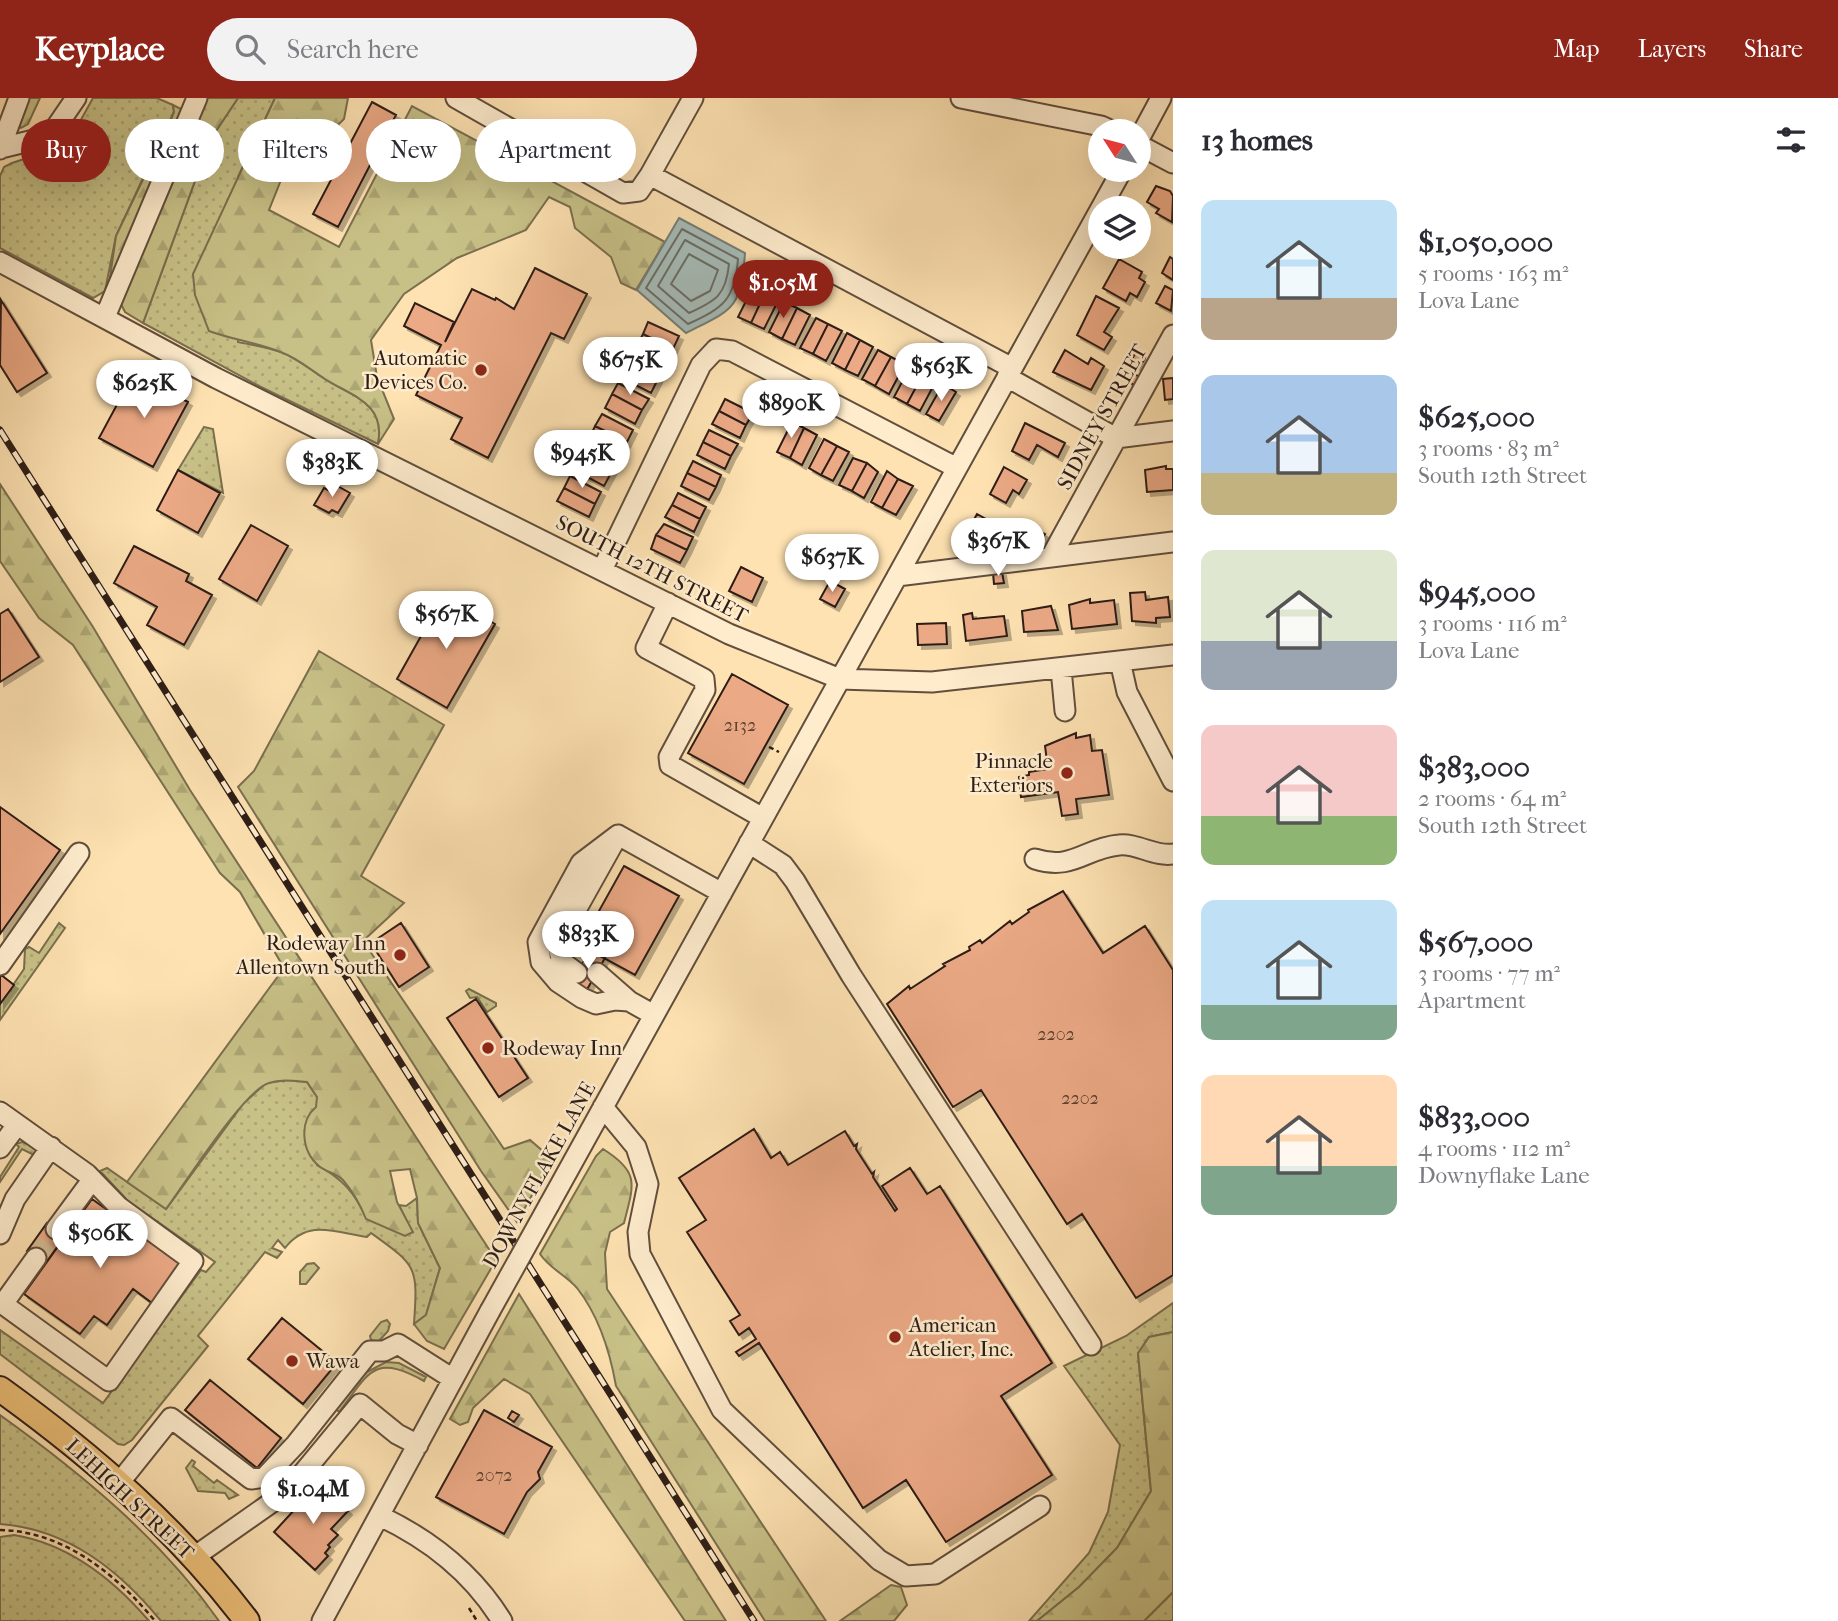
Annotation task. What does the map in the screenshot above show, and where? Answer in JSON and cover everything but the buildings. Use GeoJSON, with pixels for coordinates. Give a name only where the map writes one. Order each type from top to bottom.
{"type":"FeatureCollection","features":[{"type":"Feature","properties":{"kind":"main road","name":"LEHIGH STREET"},"geometry":{"type":"LineString","coordinates":[[1,1389],[119,1483],[194,1557],[247,1621]]}},
{"type":"Feature","properties":{"kind":"street"},"geometry":{"type":"LineString","coordinates":[[0,148],[19,98]]}},
{"type":"Feature","properties":{"kind":"street"},"geometry":{"type":"LineString","coordinates":[[0,148],[50,136],[76,98]]}},
{"type":"Feature","properties":{"kind":"street"},"geometry":{"type":"LineString","coordinates":[[105,317],[197,98]]}},
{"type":"Feature","properties":{"kind":"street"},"geometry":{"type":"LineString","coordinates":[[456,98],[623,192],[639,191],[693,98]]}},
{"type":"Feature","properties":{"kind":"street"},"geometry":{"type":"LineString","coordinates":[[961,98],[1088,123]]}},
{"type":"Feature","properties":{"kind":"street"},"geometry":{"type":"LineString","coordinates":[[1150,119],[1161,98]]}},
{"type":"Feature","properties":{"kind":"street"},"geometry":{"type":"LineString","coordinates":[[1152,152],[1173,163]]}},
{"type":"Feature","properties":{"kind":"street"},"geometry":{"type":"LineString","coordinates":[[650,175],[1010,372],[1116,438],[1173,431]]}},
{"type":"Feature","properties":{"kind":"street","name":"DOWNYFLAKE LANE"},"geometry":{"type":"LineString","coordinates":[[322,1621],[490,1311],[1115,182]]}},
{"type":"Feature","properties":{"kind":"street","name":"SOUTH 12TH STREET"},"geometry":{"type":"LineString","coordinates":[[0,262],[216,378],[668,603],[784,659],[840,679],[932,682],[1173,655]]}},
{"type":"Feature","properties":{"kind":"street","name":"SIDNEY STREET"},"geometry":{"type":"LineString","coordinates":[[1051,557],[1173,335]]}},
{"type":"Feature","properties":{"kind":"street"},"geometry":{"type":"LineString","coordinates":[[602,570],[701,365],[716,349],[732,351],[957,468]]}},
{"type":"Feature","properties":{"kind":"street"},"geometry":{"type":"LineString","coordinates":[[897,576],[1173,542]]}},
{"type":"Feature","properties":{"kind":"street"},"geometry":{"type":"LineString","coordinates":[[668,603],[646,648],[704,679],[705,690],[668,757],[670,765],[763,818]]}},
{"type":"Feature","properties":{"kind":"street"},"geometry":{"type":"LineString","coordinates":[[1119,662],[1127,692],[1173,781]]}},
{"type":"Feature","properties":{"kind":"street"},"geometry":{"type":"LineString","coordinates":[[1061,669],[1065,711]]}},
{"type":"Feature","properties":{"kind":"street"},"geometry":{"type":"LineString","coordinates":[[618,835],[722,893]]}},
{"type":"Feature","properties":{"kind":"street"},"geometry":{"type":"LineString","coordinates":[[618,835],[557,944],[562,962],[654,1015]]}},
{"type":"Feature","properties":{"kind":"street"},"geometry":{"type":"LineString","coordinates":[[618,835],[581,863],[538,942],[541,962],[570,991],[596,1004],[615,1000],[628,1002]]}},
{"type":"Feature","properties":{"kind":"street"},"geometry":{"type":"LineString","coordinates":[[749,843],[783,865],[795,881],[851,975],[1091,1345]]}},
{"type":"Feature","properties":{"kind":"street"},"geometry":{"type":"LineString","coordinates":[[1034,859],[1052,864],[1071,862],[1120,844],[1173,854]]}},
{"type":"Feature","properties":{"kind":"street"},"geometry":{"type":"LineString","coordinates":[[0,965],[79,853]]}},
{"type":"Feature","properties":{"kind":"street"},"geometry":{"type":"LineString","coordinates":[[603,1107],[636,1147],[648,1184],[638,1232],[640,1254],[722,1410],[879,1560],[905,1576],[935,1574],[1040,1506]]}},
{"type":"Feature","properties":{"kind":"street"},"geometry":{"type":"LineString","coordinates":[[0,1112],[51,1147],[92,1180],[119,1207],[193,1261],[109,1381],[1,1303],[36,1258]]}},
{"type":"Feature","properties":{"kind":"street"},"geometry":{"type":"LineString","coordinates":[[0,1148],[17,1125]]}},
{"type":"Feature","properties":{"kind":"street"},"geometry":{"type":"LineString","coordinates":[[0,1234],[15,1199],[51,1147]]}},
{"type":"Feature","properties":{"kind":"street"},"geometry":{"type":"LineString","coordinates":[[56,1229],[92,1180]]}},
{"type":"Feature","properties":{"kind":"street"},"geometry":{"type":"LineString","coordinates":[[119,1483],[172,1418],[251,1479],[265,1477],[296,1444],[370,1351],[384,1351],[398,1344],[453,1379]]}},
{"type":"Feature","properties":{"kind":"street"},"geometry":{"type":"LineString","coordinates":[[194,1557],[288,1491],[360,1404],[397,1434],[418,1445]]}},
{"type":"Feature","properties":{"kind":"street"},"geometry":{"type":"LineString","coordinates":[[380,1516],[408,1530],[454,1562],[491,1604],[502,1621]]}},
{"type":"Feature","properties":{"kind":"path"},"geometry":{"type":"LineString","coordinates":[[769,747],[779,752]]}},
{"type":"Feature","properties":{"kind":"path"},"geometry":{"type":"LineString","coordinates":[[0,1530],[34,1534],[79,1554],[114,1578],[155,1621]]}},
{"type":"Feature","properties":{"kind":"path"},"geometry":{"type":"LineString","coordinates":[[469,1608],[477,1621]]}},
{"type":"Feature","properties":{"kind":"green space"},"geometry":{"type":"Polygon","coordinates":[[[27,98],[40,98],[30,119],[21,119],[21,128],[18,123],[27,98]]]}},
{"type":"Feature","properties":{"kind":"green space"},"geometry":{"type":"Polygon","coordinates":[[[93,98],[157,98],[173,105],[174,112],[171,119],[125,119],[125,182],[141,182],[116,236],[105,291],[93,298],[0,248],[0,176],[4,167],[21,160],[21,182],[111,182],[111,119],[81,119],[93,98]]]}},
{"type":"Feature","properties":{"kind":"green space"},"geometry":{"type":"Polygon","coordinates":[[[206,98],[238,98],[224,119],[197,119],[206,98]]]}},
{"type":"Feature","properties":{"kind":"green space"},"geometry":{"type":"Polygon","coordinates":[[[238,98],[275,98],[265,119],[238,119],[238,342],[288,355],[361,400],[378,421],[378,444],[261,387],[143,323],[195,182],[224,182],[224,119],[238,98]]]}},
{"type":"Feature","properties":{"kind":"green space"},"geometry":{"type":"Polygon","coordinates":[[[275,98],[348,98],[344,119],[265,119],[275,98]]]}},
{"type":"Feature","properties":{"kind":"green space"},"geometry":{"type":"Polygon","coordinates":[[[173,105],[183,110],[179,119],[171,119],[173,105]]]}},
{"type":"Feature","properties":{"kind":"green space"},"geometry":{"type":"Polygon","coordinates":[[[412,106],[436,119],[405,119],[412,106]]]}},
{"type":"Feature","properties":{"kind":"green space"},"geometry":{"type":"Polygon","coordinates":[[[461,132],[475,140],[475,182],[553,182],[665,242],[636,290],[621,283],[611,257],[575,228],[570,207],[549,197],[526,230],[457,258],[404,294],[371,340],[377,377],[394,419],[378,444],[377,419],[372,410],[356,396],[288,355],[209,331],[195,295],[193,274],[238,177],[238,182],[280,182],[269,210],[339,247],[373,182],[461,182],[461,132]]]}},
{"type":"Feature","properties":{"kind":"green space"},"geometry":{"type":"Polygon","coordinates":[[[142,182],[152,182],[109,284],[116,236],[142,182]]]}},
{"type":"Feature","properties":{"kind":"green space"},"geometry":{"type":"Polygon","coordinates":[[[171,182],[195,182],[143,323],[125,312],[120,302],[171,182]]]}},
{"type":"Feature","properties":{"kind":"green space"},"geometry":{"type":"Polygon","coordinates":[[[204,427],[213,429],[223,493],[178,470],[204,427]]]}},
{"type":"Feature","properties":{"kind":"green space"},"geometry":{"type":"Polygon","coordinates":[[[0,484],[93,627],[190,790],[496,1260],[444,1349],[427,1341],[414,1324],[426,1315],[440,1268],[418,1223],[417,1198],[410,1169],[390,1171],[397,1202],[413,1232],[405,1236],[366,1219],[343,1180],[313,1160],[304,1136],[307,1120],[316,1107],[317,1097],[307,1082],[278,1081],[258,1089],[230,1120],[166,1209],[127,1182],[284,968],[240,892],[220,873],[73,645],[39,618],[0,561],[0,484]]]}},
{"type":"Feature","properties":{"kind":"green space"},"geometry":{"type":"Polygon","coordinates":[[[319,651],[444,725],[361,876],[404,903],[363,941],[504,1149],[530,1140],[552,1159],[517,1222],[481,1171],[238,787],[254,771],[319,651]]]}},
{"type":"Feature","properties":{"kind":"green space"},"geometry":{"type":"Polygon","coordinates":[[[59,923],[65,928],[0,1020],[0,1004],[24,969],[25,949],[29,947],[39,953],[59,923]]]}},
{"type":"Feature","properties":{"kind":"green space"},"geometry":{"type":"Polygon","coordinates":[[[469,989],[496,1003],[496,1006],[487,1012],[477,997],[470,998],[466,991],[469,989]]]}},
{"type":"Feature","properties":{"kind":"green space"},"geometry":{"type":"Polygon","coordinates":[[[288,1080],[307,1082],[317,1097],[317,1165],[347,1187],[367,1219],[412,1232],[399,1205],[406,1206],[417,1198],[418,1223],[440,1268],[426,1315],[414,1324],[415,1290],[411,1269],[398,1253],[371,1233],[367,1237],[312,1230],[294,1239],[285,1248],[278,1240],[272,1248],[282,1252],[277,1258],[265,1252],[198,1336],[208,1346],[132,1440],[124,1445],[118,1444],[0,1354],[0,1330],[103,1403],[201,1270],[206,1272],[215,1262],[128,1201],[100,1171],[107,1168],[166,1209],[243,1104],[266,1083],[288,1080]]]}},
{"type":"Feature","properties":{"kind":"green space"},"geometry":{"type":"Polygon","coordinates":[[[22,1142],[34,1146],[37,1151],[34,1155],[22,1149],[0,1182],[0,1177],[19,1147],[16,1144],[22,1142]]]}},
{"type":"Feature","properties":{"kind":"green space"},"geometry":{"type":"Polygon","coordinates":[[[603,1149],[629,1172],[632,1189],[624,1223],[610,1232],[605,1253],[607,1289],[826,1621],[765,1621],[616,1386],[610,1360],[592,1310],[573,1283],[548,1264],[540,1254],[596,1156],[603,1149]]]}},
{"type":"Feature","properties":{"kind":"green space"},"geometry":{"type":"Polygon","coordinates":[[[314,1263],[319,1268],[306,1284],[300,1284],[300,1272],[307,1264],[314,1263]]]}},
{"type":"Feature","properties":{"kind":"green space"},"geometry":{"type":"Polygon","coordinates":[[[519,1294],[726,1621],[685,1621],[530,1394],[504,1379],[473,1408],[468,1422],[460,1425],[450,1419],[519,1294]]]}},
{"type":"Feature","properties":{"kind":"green space"},"geometry":{"type":"Polygon","coordinates":[[[1173,1303],[1173,1332],[1149,1337],[1138,1354],[1151,1491],[1117,1548],[1079,1587],[1037,1621],[1029,1621],[1089,1553],[1108,1512],[1120,1445],[1064,1366],[1126,1336],[1173,1303]]]}},
{"type":"Feature","properties":{"kind":"green space"},"geometry":{"type":"Polygon","coordinates":[[[387,1320],[390,1324],[388,1331],[378,1342],[371,1340],[370,1336],[381,1322],[387,1320]]]}},
{"type":"Feature","properties":{"kind":"green space"},"geometry":{"type":"Polygon","coordinates":[[[1173,1332],[1173,1592],[1144,1621],[1037,1621],[1079,1587],[1117,1548],[1151,1491],[1138,1353],[1149,1337],[1173,1332]]]}},
{"type":"Feature","properties":{"kind":"green space"},"geometry":{"type":"Polygon","coordinates":[[[386,1362],[399,1363],[426,1377],[424,1381],[394,1368],[374,1371],[358,1386],[339,1412],[336,1409],[365,1373],[386,1362]]]}},
{"type":"Feature","properties":{"kind":"green space"},"geometry":{"type":"Polygon","coordinates":[[[0,1415],[90,1484],[146,1535],[172,1562],[219,1621],[161,1621],[128,1585],[90,1555],[48,1534],[0,1524],[0,1415]]]}},
{"type":"Feature","properties":{"kind":"green space"},"geometry":{"type":"Polygon","coordinates":[[[192,1460],[195,1462],[193,1466],[214,1483],[217,1480],[238,1495],[229,1499],[225,1493],[198,1491],[186,1468],[192,1460]]]}},
{"type":"Feature","properties":{"kind":"green space"},"geometry":{"type":"Polygon","coordinates":[[[14,1535],[53,1546],[72,1555],[105,1578],[149,1621],[0,1621],[0,1537],[14,1535]]]}},
{"type":"Feature","properties":{"kind":"green space"},"geometry":{"type":"Polygon","coordinates":[[[891,1585],[901,1587],[907,1605],[894,1621],[840,1621],[891,1585]]]}},
{"type":"Feature","properties":{"kind":"green space"},"geometry":{"type":"Polygon","coordinates":[[[1173,1592],[1173,1621],[1144,1621],[1173,1592]]]}},
{"type":"Feature","properties":{"kind":"water"},"geometry":{"type":"Polygon","coordinates":[[[679,218],[745,253],[741,286],[732,305],[686,333],[637,290],[679,218]]]}},
{"type":"Feature","properties":{"kind":"tunnel"},"geometry":{"type":"LineString","coordinates":[[582,965],[597,973]]}},
{"type":"Feature","properties":{"kind":"tunnel"},"geometry":{"type":"LineString","coordinates":[[36,1258],[56,1229]]}},
{"type":"Feature","properties":{"kind":"railway"},"geometry":{"type":"LineString","coordinates":[[0,430],[754,1621]]}},
{"type":"Feature","properties":{"kind":"place","name":"Automatic Devices Co."},"geometry":{"type":"Point","coordinates":[481,370]}},
{"type":"Feature","properties":{"kind":"place","name":"Pinnacle Exteriors"},"geometry":{"type":"Point","coordinates":[1067,773]}},
{"type":"Feature","properties":{"kind":"place","name":"Rodeway Inn Allentown South"},"geometry":{"type":"Point","coordinates":[400,955]}},
{"type":"Feature","properties":{"kind":"place","name":"Rodeway Inn"},"geometry":{"type":"Point","coordinates":[488,1048]}},
{"type":"Feature","properties":{"kind":"place","name":"American Atelier, Inc."},"geometry":{"type":"Point","coordinates":[895,1337]}},
{"type":"Feature","properties":{"kind":"place","name":"Wawa"},"geometry":{"type":"Point","coordinates":[292,1361]}}]}
